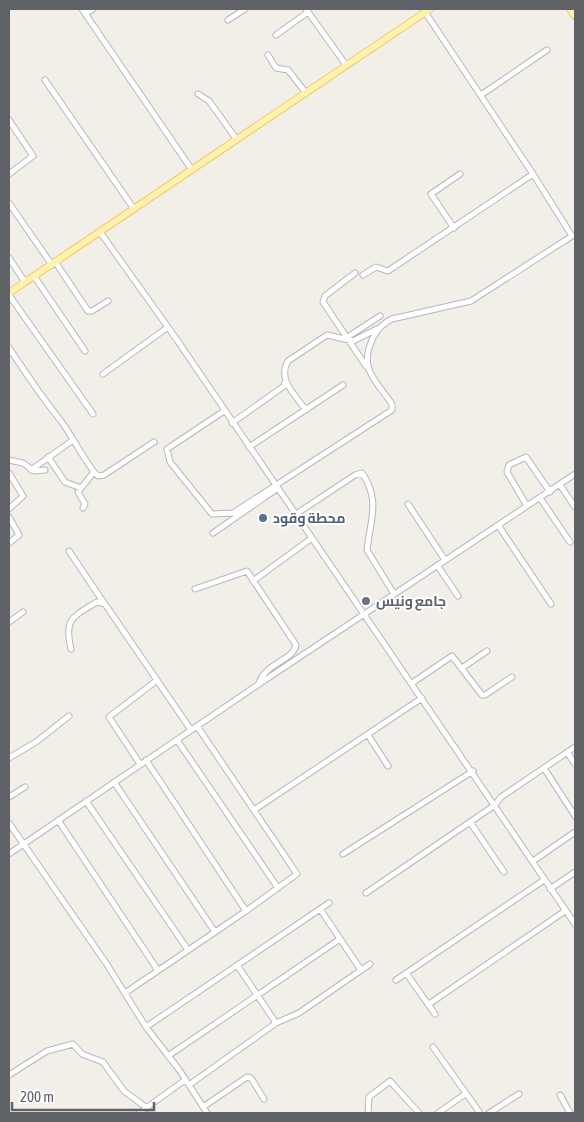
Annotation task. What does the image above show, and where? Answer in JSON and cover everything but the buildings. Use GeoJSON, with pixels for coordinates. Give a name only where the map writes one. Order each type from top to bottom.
{"type":"FeatureCollection","features":[{"type":"Feature","properties":{"kind":"main road"},"geometry":{"type":"LineString","coordinates":[[570,9],[575,16]]}},
{"type":"Feature","properties":{"kind":"main road"},"geometry":{"type":"LineString","coordinates":[[9,294],[427,10]]}},
{"type":"Feature","properties":{"kind":"street"},"geometry":{"type":"LineString","coordinates":[[82,9],[192,170]]}},
{"type":"Feature","properties":{"kind":"street"},"geometry":{"type":"LineString","coordinates":[[85,14],[93,9]]}},
{"type":"Feature","properties":{"kind":"street"},"geometry":{"type":"LineString","coordinates":[[228,20],[245,9]]}},
{"type":"Feature","properties":{"kind":"street"},"geometry":{"type":"LineString","coordinates":[[276,35],[306,10],[346,66]]}},
{"type":"Feature","properties":{"kind":"street"},"geometry":{"type":"LineString","coordinates":[[306,410],[285,382],[284,374],[288,361],[322,338],[334,336],[357,340],[380,328],[392,318],[471,301],[570,240],[572,234],[427,10]]}},
{"type":"Feature","properties":{"kind":"street"},"geometry":{"type":"LineString","coordinates":[[481,95],[547,50]]}},
{"type":"Feature","properties":{"kind":"street"},"geometry":{"type":"LineString","coordinates":[[268,55],[276,68],[288,70],[306,93]]}},
{"type":"Feature","properties":{"kind":"street"},"geometry":{"type":"LineString","coordinates":[[45,80],[134,209]]}},
{"type":"Feature","properties":{"kind":"street"},"geometry":{"type":"LineString","coordinates":[[198,94],[209,102],[237,140]]}},
{"type":"Feature","properties":{"kind":"street"},"geometry":{"type":"LineString","coordinates":[[9,120],[33,156],[9,174]]}},
{"type":"Feature","properties":{"kind":"street"},"geometry":{"type":"LineString","coordinates":[[454,228],[431,194],[460,174]]}},
{"type":"Feature","properties":{"kind":"street"},"geometry":{"type":"LineString","coordinates":[[363,275],[376,267],[388,271],[533,174]]}},
{"type":"Feature","properties":{"kind":"street"},"geometry":{"type":"LineString","coordinates":[[9,203],[88,311],[92,311],[108,301]]}},
{"type":"Feature","properties":{"kind":"street"},"geometry":{"type":"LineString","coordinates":[[100,232],[168,327],[232,423],[473,771],[575,924]]}},
{"type":"Feature","properties":{"kind":"street"},"geometry":{"type":"LineString","coordinates":[[9,258],[25,282]]}},
{"type":"Feature","properties":{"kind":"street"},"geometry":{"type":"LineString","coordinates":[[213,533],[392,410],[392,404],[322,302],[325,296],[355,273]]}},
{"type":"Feature","properties":{"kind":"street"},"geometry":{"type":"LineString","coordinates":[[34,276],[85,351]]}},
{"type":"Feature","properties":{"kind":"street"},"geometry":{"type":"LineString","coordinates":[[9,294],[93,414]]}},
{"type":"Feature","properties":{"kind":"street"},"geometry":{"type":"LineString","coordinates":[[347,339],[380,316]]}},
{"type":"Feature","properties":{"kind":"street"},"geometry":{"type":"LineString","coordinates":[[103,374],[168,327]]}},
{"type":"Feature","properties":{"kind":"street"},"geometry":{"type":"LineString","coordinates":[[369,371],[365,361],[366,356],[380,328]]}},
{"type":"Feature","properties":{"kind":"street"},"geometry":{"type":"LineString","coordinates":[[9,348],[73,440],[93,473],[98,476],[104,475],[154,442]]}},
{"type":"Feature","properties":{"kind":"street"},"geometry":{"type":"LineString","coordinates":[[232,423],[284,386],[285,382]]}},
{"type":"Feature","properties":{"kind":"street"},"geometry":{"type":"LineString","coordinates":[[249,447],[343,385]]}},
{"type":"Feature","properties":{"kind":"street"},"geometry":{"type":"LineString","coordinates":[[224,411],[167,449],[170,462],[210,514],[233,513],[278,487]]}},
{"type":"Feature","properties":{"kind":"street"},"geometry":{"type":"LineString","coordinates":[[31,470],[73,440]]}},
{"type":"Feature","properties":{"kind":"street"},"geometry":{"type":"LineString","coordinates":[[48,457],[65,482],[81,488]]}},
{"type":"Feature","properties":{"kind":"street"},"geometry":{"type":"LineString","coordinates":[[528,506],[507,472],[509,466],[526,457],[550,492]]}},
{"type":"Feature","properties":{"kind":"street"},"geometry":{"type":"LineString","coordinates":[[9,460],[23,462],[31,470],[45,470]]}},
{"type":"Feature","properties":{"kind":"street"},"geometry":{"type":"LineString","coordinates":[[9,473],[23,496],[9,509]]}},
{"type":"Feature","properties":{"kind":"street"},"geometry":{"type":"LineString","coordinates":[[83,508],[85,504],[78,492],[93,473]]}},
{"type":"Feature","properties":{"kind":"street"},"geometry":{"type":"LineString","coordinates":[[296,514],[355,475],[362,474],[369,486],[374,515],[367,550],[394,594]]}},
{"type":"Feature","properties":{"kind":"street"},"geometry":{"type":"LineString","coordinates":[[9,854],[259,684],[575,474]]}},
{"type":"Feature","properties":{"kind":"street"},"geometry":{"type":"LineString","coordinates":[[560,485],[575,507]]}},
{"type":"Feature","properties":{"kind":"street"},"geometry":{"type":"LineString","coordinates":[[540,498],[570,542]]}},
{"type":"Feature","properties":{"kind":"street"},"geometry":{"type":"LineString","coordinates":[[408,504],[445,560]]}},
{"type":"Feature","properties":{"kind":"street"},"geometry":{"type":"LineString","coordinates":[[9,517],[19,535],[9,543]]}},
{"type":"Feature","properties":{"kind":"street"},"geometry":{"type":"LineString","coordinates":[[498,526],[551,604]]}},
{"type":"Feature","properties":{"kind":"street"},"geometry":{"type":"LineString","coordinates":[[253,581],[312,538]]}},
{"type":"Feature","properties":{"kind":"street"},"geometry":{"type":"LineString","coordinates":[[69,551],[156,681],[194,728],[254,810],[297,874],[246,912],[158,969],[125,993]]}},
{"type":"Feature","properties":{"kind":"street"},"geometry":{"type":"LineString","coordinates":[[437,566],[458,596]]}},
{"type":"Feature","properties":{"kind":"street"},"geometry":{"type":"LineString","coordinates":[[195,589],[246,570],[296,645],[292,653],[264,671],[259,684]]}},
{"type":"Feature","properties":{"kind":"street"},"geometry":{"type":"LineString","coordinates":[[71,649],[67,630],[68,624],[97,602],[105,604]]}},
{"type":"Feature","properties":{"kind":"street"},"geometry":{"type":"LineString","coordinates":[[9,622],[23,612]]}},
{"type":"Feature","properties":{"kind":"street"},"geometry":{"type":"LineString","coordinates":[[462,668],[487,651]]}},
{"type":"Feature","properties":{"kind":"street"},"geometry":{"type":"LineString","coordinates":[[412,683],[452,656],[484,695],[512,677]]}},
{"type":"Feature","properties":{"kind":"street"},"geometry":{"type":"LineString","coordinates":[[140,764],[109,716],[156,681]]}},
{"type":"Feature","properties":{"kind":"street"},"geometry":{"type":"LineString","coordinates":[[254,810],[422,698]]}},
{"type":"Feature","properties":{"kind":"street"},"geometry":{"type":"LineString","coordinates":[[9,758],[36,742],[69,716]]}},
{"type":"Feature","properties":{"kind":"street"},"geometry":{"type":"LineString","coordinates":[[368,735],[388,766]]}},
{"type":"Feature","properties":{"kind":"street"},"geometry":{"type":"LineString","coordinates":[[177,740],[278,888]]}},
{"type":"Feature","properties":{"kind":"street"},"geometry":{"type":"LineString","coordinates":[[366,893],[495,805],[498,799],[575,747]]}},
{"type":"Feature","properties":{"kind":"street"},"geometry":{"type":"LineString","coordinates":[[567,752],[575,764]]}},
{"type":"Feature","properties":{"kind":"street"},"geometry":{"type":"LineString","coordinates":[[146,760],[246,912]]}},
{"type":"Feature","properties":{"kind":"street"},"geometry":{"type":"LineString","coordinates":[[544,768],[575,816]]}},
{"type":"Feature","properties":{"kind":"street"},"geometry":{"type":"LineString","coordinates":[[343,854],[473,771]]}},
{"type":"Feature","properties":{"kind":"street"},"geometry":{"type":"LineString","coordinates":[[114,782],[215,932]]}},
{"type":"Feature","properties":{"kind":"street"},"geometry":{"type":"LineString","coordinates":[[9,797],[25,787]]}},
{"type":"Feature","properties":{"kind":"street"},"geometry":{"type":"LineString","coordinates":[[86,801],[188,950]]}},
{"type":"Feature","properties":{"kind":"street"},"geometry":{"type":"LineString","coordinates":[[58,820],[158,969]]}},
{"type":"Feature","properties":{"kind":"street"},"geometry":{"type":"LineString","coordinates":[[470,822],[504,872]]}},
{"type":"Feature","properties":{"kind":"street"},"geometry":{"type":"LineString","coordinates":[[9,823],[125,993],[146,1027],[189,1085],[207,1113]]}},
{"type":"Feature","properties":{"kind":"street"},"geometry":{"type":"LineString","coordinates":[[533,861],[575,832]]}},
{"type":"Feature","properties":{"kind":"street"},"geometry":{"type":"LineString","coordinates":[[550,889],[575,872]]}},
{"type":"Feature","properties":{"kind":"street"},"geometry":{"type":"LineString","coordinates":[[396,980],[544,880]]}},
{"type":"Feature","properties":{"kind":"street"},"geometry":{"type":"LineString","coordinates":[[146,1027],[329,903]]}},
{"type":"Feature","properties":{"kind":"street"},"geometry":{"type":"LineString","coordinates":[[320,909],[361,970]]}},
{"type":"Feature","properties":{"kind":"street"},"geometry":{"type":"LineString","coordinates":[[428,1004],[565,911]]}},
{"type":"Feature","properties":{"kind":"street"},"geometry":{"type":"LineString","coordinates":[[168,1056],[340,940]]}},
{"type":"Feature","properties":{"kind":"street"},"geometry":{"type":"LineString","coordinates":[[189,1085],[276,1023],[299,1013],[370,964]]}},
{"type":"Feature","properties":{"kind":"street"},"geometry":{"type":"LineString","coordinates":[[237,965],[276,1023]]}},
{"type":"Feature","properties":{"kind":"street"},"geometry":{"type":"LineString","coordinates":[[406,973],[435,1014]]}},
{"type":"Feature","properties":{"kind":"street"},"geometry":{"type":"LineString","coordinates":[[9,1075],[48,1051],[73,1044],[82,1054],[104,1062],[124,1091],[147,1108]]}},
{"type":"Feature","properties":{"kind":"street"},"geometry":{"type":"LineString","coordinates":[[433,1047],[477,1112]]}},
{"type":"Feature","properties":{"kind":"street"},"geometry":{"type":"LineString","coordinates":[[203,1107],[247,1077],[251,1078],[264,1099]]}},
{"type":"Feature","properties":{"kind":"street"},"geometry":{"type":"LineString","coordinates":[[138,1113],[185,1080]]}},
{"type":"Feature","properties":{"kind":"street"},"geometry":{"type":"LineString","coordinates":[[368,1113],[369,1097],[390,1080],[419,1113]]}},
{"type":"Feature","properties":{"kind":"street"},"geometry":{"type":"LineString","coordinates":[[438,1113],[465,1094]]}},
{"type":"Feature","properties":{"kind":"street"},"geometry":{"type":"LineString","coordinates":[[489,1113],[519,1094]]}},
{"type":"Feature","properties":{"kind":"street"},"geometry":{"type":"LineString","coordinates":[[560,1095],[570,1113]]}},
{"type":"Feature","properties":{"kind":"place","name":"محطة وقود"},"geometry":{"type":"Point","coordinates":[263,518]}},
{"type":"Feature","properties":{"kind":"place","name":"جامع ونيس"},"geometry":{"type":"Point","coordinates":[366,601]}}]}
